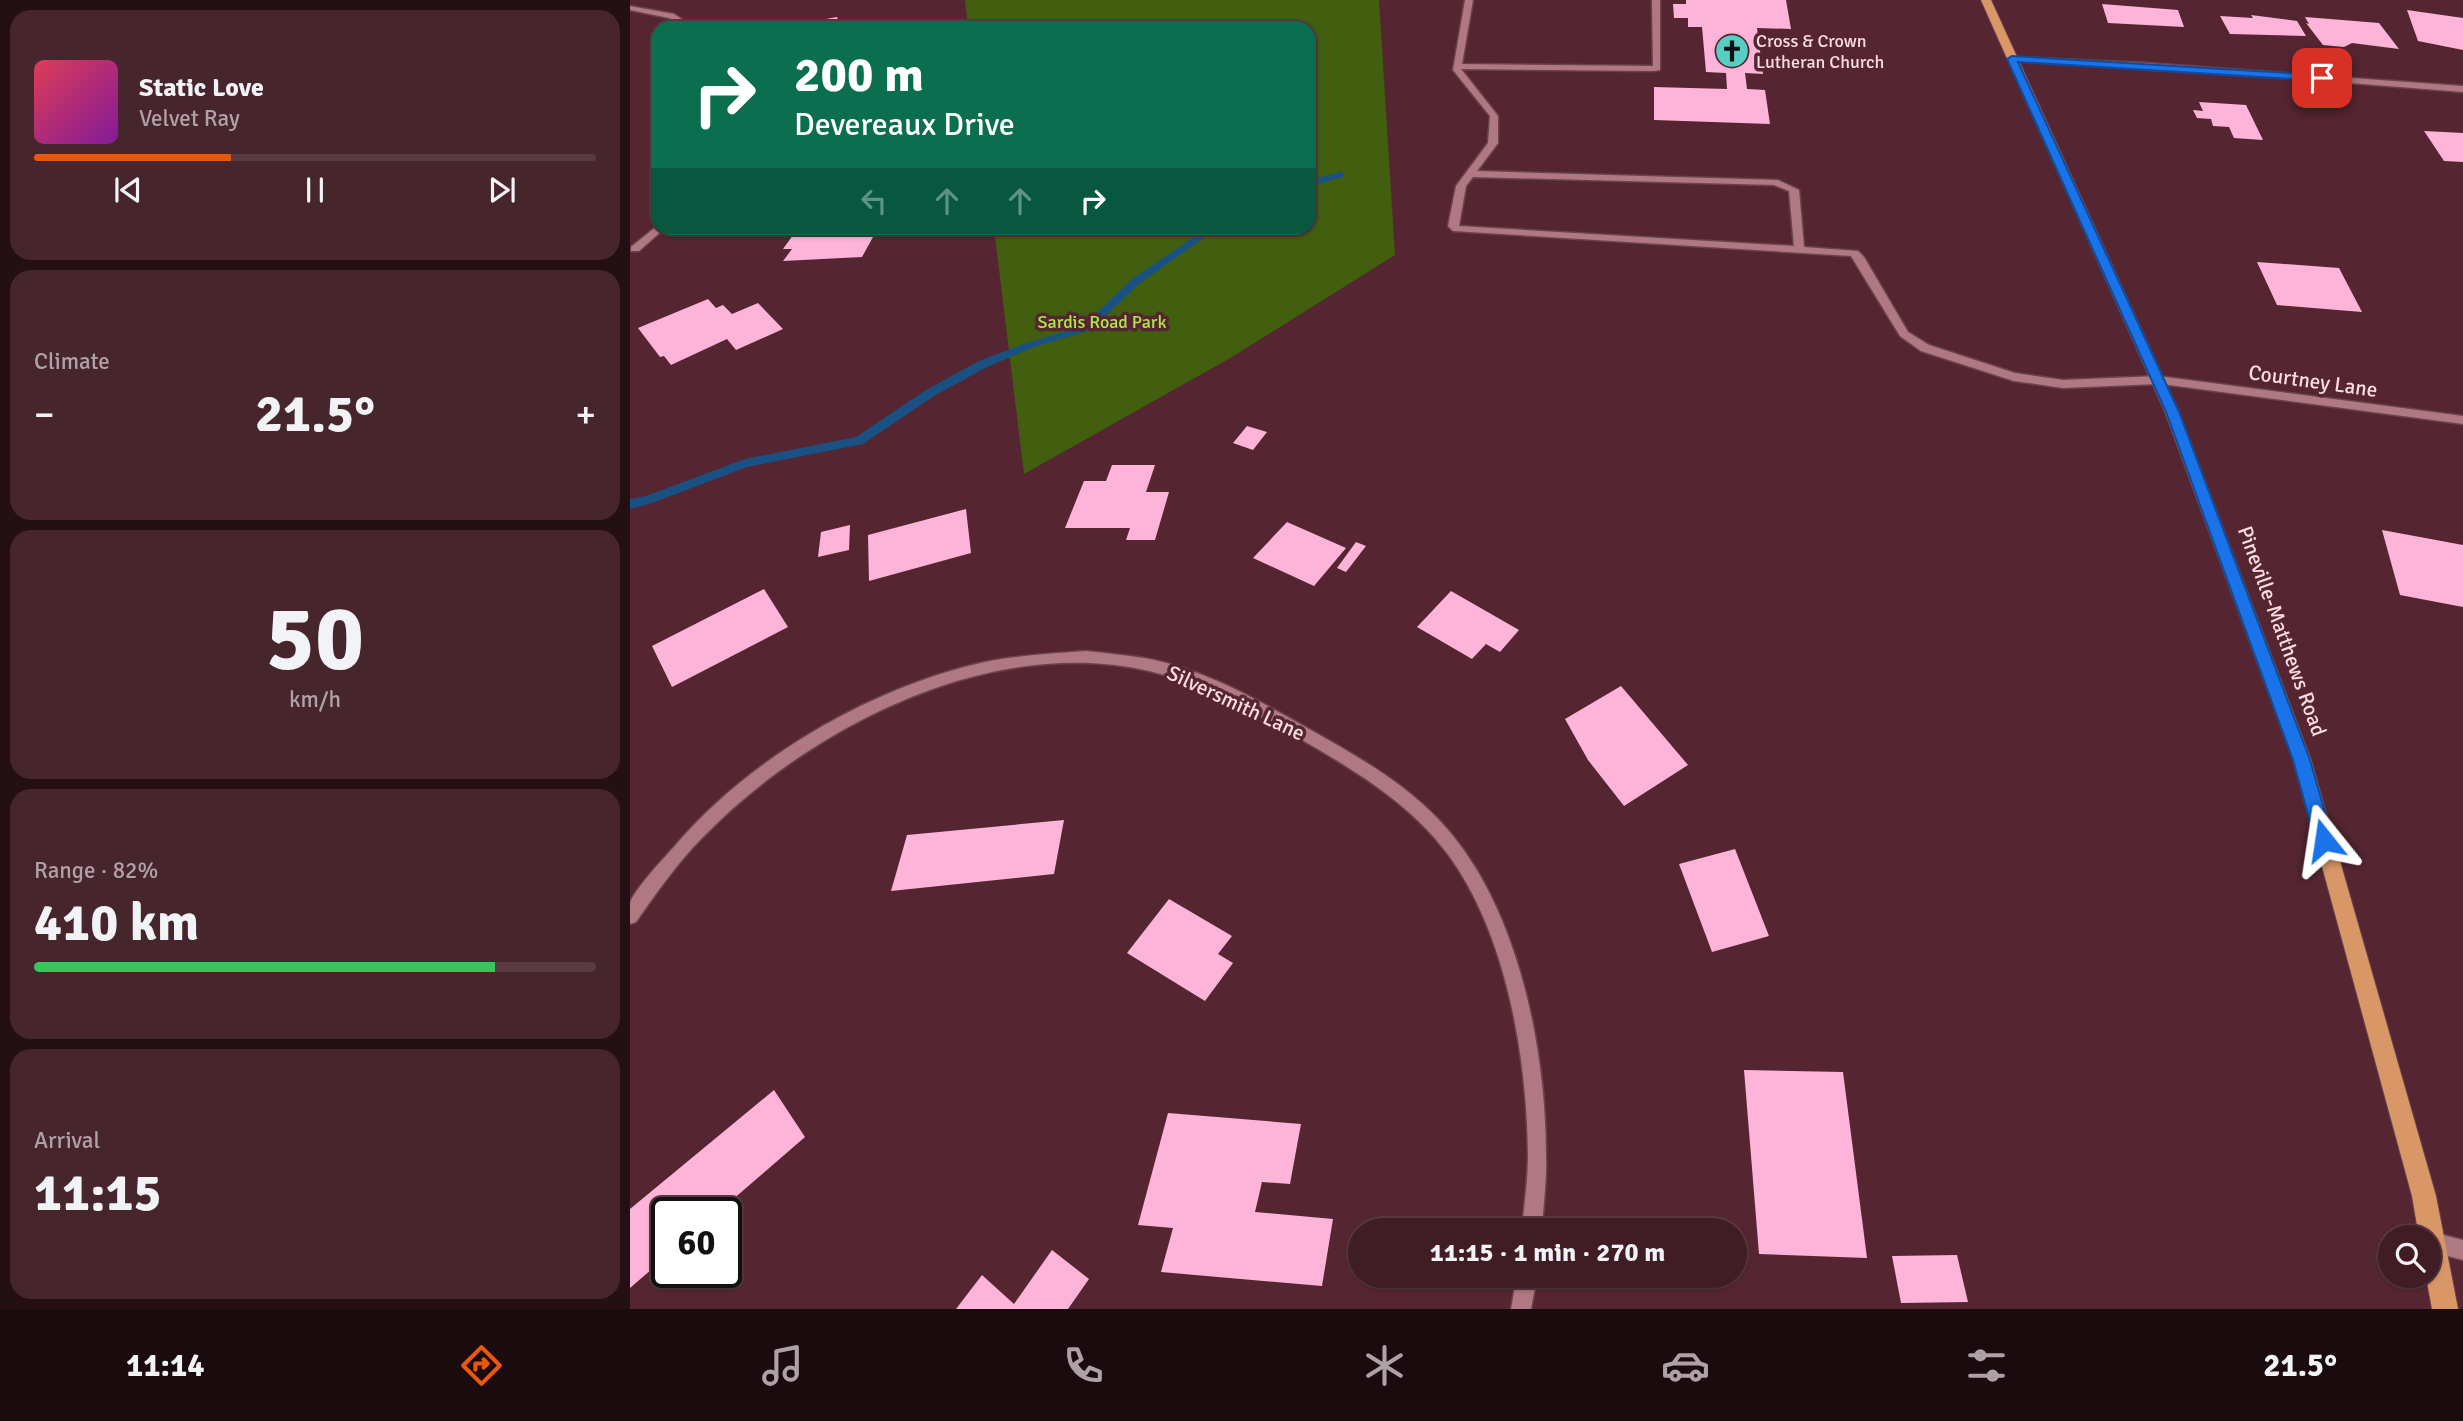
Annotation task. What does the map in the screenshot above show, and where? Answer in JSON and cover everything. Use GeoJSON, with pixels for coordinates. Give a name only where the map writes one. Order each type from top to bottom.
{"type":"FeatureCollection","features":[{"type":"Feature","properties":{"kind":"main road","name":"Pineville-Matthews Road"},"geometry":{"type":"LineString","coordinates":[[1986,0],[2172,412],[2301,760],[2424,1196],[2429,1225]]}},
{"type":"Feature","properties":{"kind":"main road","name":"Pineville-Matthews Road"},"geometry":{"type":"LineString","coordinates":[[2441,1288],[2445,1309]]}},
{"type":"Feature","properties":{"kind":"street"},"geometry":{"type":"LineString","coordinates":[[1469,0],[1457,70],[1494,116],[1493,144],[1470,174],[1461,186],[1453,226],[1463,231],[1799,250],[1794,190],[1775,182],[1470,174]]}},
{"type":"Feature","properties":{"kind":"street"},"geometry":{"type":"LineString","coordinates":[[1458,66],[1654,69],[1656,0]]}},
{"type":"Feature","properties":{"kind":"street"},"geometry":{"type":"LineString","coordinates":[[630,8],[671,16],[679,21]]}},
{"type":"Feature","properties":{"kind":"street"},"geometry":{"type":"LineString","coordinates":[[2012,59],[2145,65],[2463,89]]}},
{"type":"Feature","properties":{"kind":"street"},"geometry":{"type":"LineString","coordinates":[[635,249],[652,235]]}},
{"type":"Feature","properties":{"kind":"street","name":"Courtney Lane"},"geometry":{"type":"LineString","coordinates":[[1799,250],[1854,253],[1859,257],[1904,334],[1925,348],[2014,377],[2063,383],[2158,380],[2463,420]]}},
{"type":"Feature","properties":{"kind":"street","name":"Silversmith Lane"},"geometry":{"type":"LineString","coordinates":[[630,916],[700,830],[764,773],[847,720],[899,696],[947,678],[1042,658],[1091,658],[1141,663],[1182,673],[1295,729],[1364,769],[1405,797],[1435,824],[1464,863],[1490,910],[1512,978],[1527,1052],[1537,1155],[1533,1218]]}},
{"type":"Feature","properties":{"kind":"street"},"geometry":{"type":"LineString","coordinates":[[2441,1244],[2463,1250]]}},
{"type":"Feature","properties":{"kind":"street"},"geometry":{"type":"LineString","coordinates":[[1521,1309],[1525,1288]]}},
{"type":"Feature","properties":{"kind":"green space","name":"Sardis Road Park"},"geometry":{"type":"Polygon","coordinates":[[[965,0],[1379,0],[1395,255],[1232,357],[1024,474],[995,235],[1316,235],[1316,21],[967,21],[965,0]]]}},
{"type":"Feature","properties":{"kind":"building","name":"Cross & Crown Lutheran Church"},"geometry":{"type":"Polygon","coordinates":[[[1686,0],[1786,0],[1791,29],[1757,28],[1763,74],[1745,73],[1747,89],[1765,90],[1770,124],[1654,120],[1654,87],[1727,89],[1726,73],[1706,72],[1702,27],[1688,27],[1688,18],[1674,18],[1673,4],[1686,4],[1686,0]]]}},
{"type":"Feature","properties":{"kind":"building"},"geometry":{"type":"Polygon","coordinates":[[[2102,4],[2178,10],[2184,27],[2108,23],[2102,4]]]}},
{"type":"Feature","properties":{"kind":"building"},"geometry":{"type":"Polygon","coordinates":[[[2407,10],[2463,18],[2463,50],[2418,41],[2407,10]]]}},
{"type":"Feature","properties":{"kind":"building"},"geometry":{"type":"Polygon","coordinates":[[[2251,15],[2297,21],[2306,36],[2230,34],[2220,16],[2253,18],[2251,15]]]}},
{"type":"Feature","properties":{"kind":"building"},"geometry":{"type":"Polygon","coordinates":[[[837,17],[838,21],[815,21],[837,17]]]}},
{"type":"Feature","properties":{"kind":"building"},"geometry":{"type":"Polygon","coordinates":[[[2305,17],[2379,23],[2399,49],[2352,43],[2344,47],[2323,45],[2306,23],[2309,24],[2305,17]]]}},
{"type":"Feature","properties":{"kind":"building"},"geometry":{"type":"Polygon","coordinates":[[[2199,102],[2246,105],[2263,140],[2234,138],[2229,127],[2213,126],[2211,119],[2197,118],[2193,110],[2203,111],[2199,102]]]}},
{"type":"Feature","properties":{"kind":"building"},"geometry":{"type":"Polygon","coordinates":[[[2424,131],[2463,133],[2463,162],[2444,161],[2424,131]]]}},
{"type":"Feature","properties":{"kind":"building"},"geometry":{"type":"Polygon","coordinates":[[[793,235],[873,237],[862,257],[783,261],[792,249],[783,249],[793,235]]]}},
{"type":"Feature","properties":{"kind":"building"},"geometry":{"type":"Polygon","coordinates":[[[2257,262],[2339,268],[2362,312],[2277,305],[2257,262]]]}},
{"type":"Feature","properties":{"kind":"building"},"geometry":{"type":"Polygon","coordinates":[[[708,299],[716,308],[723,305],[732,314],[758,303],[783,329],[736,350],[727,339],[671,365],[664,356],[660,357],[638,328],[708,299]]]}},
{"type":"Feature","properties":{"kind":"building"},"geometry":{"type":"Polygon","coordinates":[[[1247,426],[1267,432],[1253,450],[1233,443],[1247,426]]]}},
{"type":"Feature","properties":{"kind":"building"},"geometry":{"type":"Polygon","coordinates":[[[1112,465],[1155,465],[1146,492],[1169,492],[1155,540],[1126,540],[1130,528],[1065,528],[1084,481],[1106,481],[1112,465]]]}},
{"type":"Feature","properties":{"kind":"building"},"geometry":{"type":"Polygon","coordinates":[[[966,509],[971,553],[869,581],[868,535],[966,509]]]}},
{"type":"Feature","properties":{"kind":"building"},"geometry":{"type":"Polygon","coordinates":[[[1287,522],[1346,548],[1314,586],[1253,558],[1287,522]]]}},
{"type":"Feature","properties":{"kind":"building"},"geometry":{"type":"Polygon","coordinates":[[[850,525],[849,550],[818,557],[821,532],[850,525]]]}},
{"type":"Feature","properties":{"kind":"building"},"geometry":{"type":"Polygon","coordinates":[[[2382,530],[2463,545],[2463,607],[2400,595],[2382,530]]]}},
{"type":"Feature","properties":{"kind":"building"},"geometry":{"type":"Polygon","coordinates":[[[1356,542],[1366,546],[1346,572],[1337,568],[1356,542]]]}},
{"type":"Feature","properties":{"kind":"building"},"geometry":{"type":"Polygon","coordinates":[[[764,589],[788,627],[672,687],[652,646],[764,589]]]}},
{"type":"Feature","properties":{"kind":"building"},"geometry":{"type":"Polygon","coordinates":[[[1451,591],[1519,630],[1500,652],[1486,644],[1472,659],[1417,627],[1451,591]]]}},
{"type":"Feature","properties":{"kind":"building"},"geometry":{"type":"Polygon","coordinates":[[[1621,686],[1688,765],[1624,806],[1588,760],[1565,719],[1621,686]]]}},
{"type":"Feature","properties":{"kind":"building"},"geometry":{"type":"Polygon","coordinates":[[[1064,820],[1054,874],[891,891],[907,835],[1064,820]]]}},
{"type":"Feature","properties":{"kind":"building"},"geometry":{"type":"Polygon","coordinates":[[[1735,849],[1769,936],[1712,952],[1679,864],[1735,849]]]}},
{"type":"Feature","properties":{"kind":"building"},"geometry":{"type":"Polygon","coordinates":[[[1169,899],[1232,936],[1218,954],[1233,963],[1205,1001],[1127,953],[1169,899]]]}},
{"type":"Feature","properties":{"kind":"building"},"geometry":{"type":"Polygon","coordinates":[[[1744,1070],[1843,1072],[1867,1258],[1759,1254],[1744,1070]]]}},
{"type":"Feature","properties":{"kind":"building"},"geometry":{"type":"Polygon","coordinates":[[[774,1090],[805,1137],[736,1197],[651,1197],[651,1270],[630,1288],[630,1209],[774,1090]]]}},
{"type":"Feature","properties":{"kind":"building"},"geometry":{"type":"Polygon","coordinates":[[[1168,1113],[1301,1124],[1290,1184],[1262,1182],[1255,1212],[1333,1219],[1322,1286],[1161,1272],[1173,1228],[1138,1225],[1168,1113]]]}},
{"type":"Feature","properties":{"kind":"building"},"geometry":{"type":"Polygon","coordinates":[[[1052,1250],[1089,1279],[1068,1309],[956,1309],[982,1275],[1014,1304],[1052,1250]]]}},
{"type":"Feature","properties":{"kind":"building"},"geometry":{"type":"Polygon","coordinates":[[[1957,1255],[1968,1302],[1901,1303],[1892,1256],[1957,1255]]]}},
{"type":"Feature","properties":{"kind":"waterway"},"geometry":{"type":"LineString","coordinates":[[1316,181],[1340,175]]}},
{"type":"Feature","properties":{"kind":"waterway"},"geometry":{"type":"LineString","coordinates":[[630,504],[648,500],[745,463],[859,441],[930,393],[983,364],[1030,345],[1087,328],[1136,281],[1203,235]]}},
{"type":"Feature","properties":{"kind":"place","name":"Cross & Crown Lutheran Church"},"geometry":{"type":"Point","coordinates":[1732,51]}},
{"type":"Feature","properties":{"kind":"route"},"geometry":{"type":"LineString","coordinates":[[2322,78],[2145,65],[2012,59],[2172,412],[2301,760],[2324,840]]}}]}
